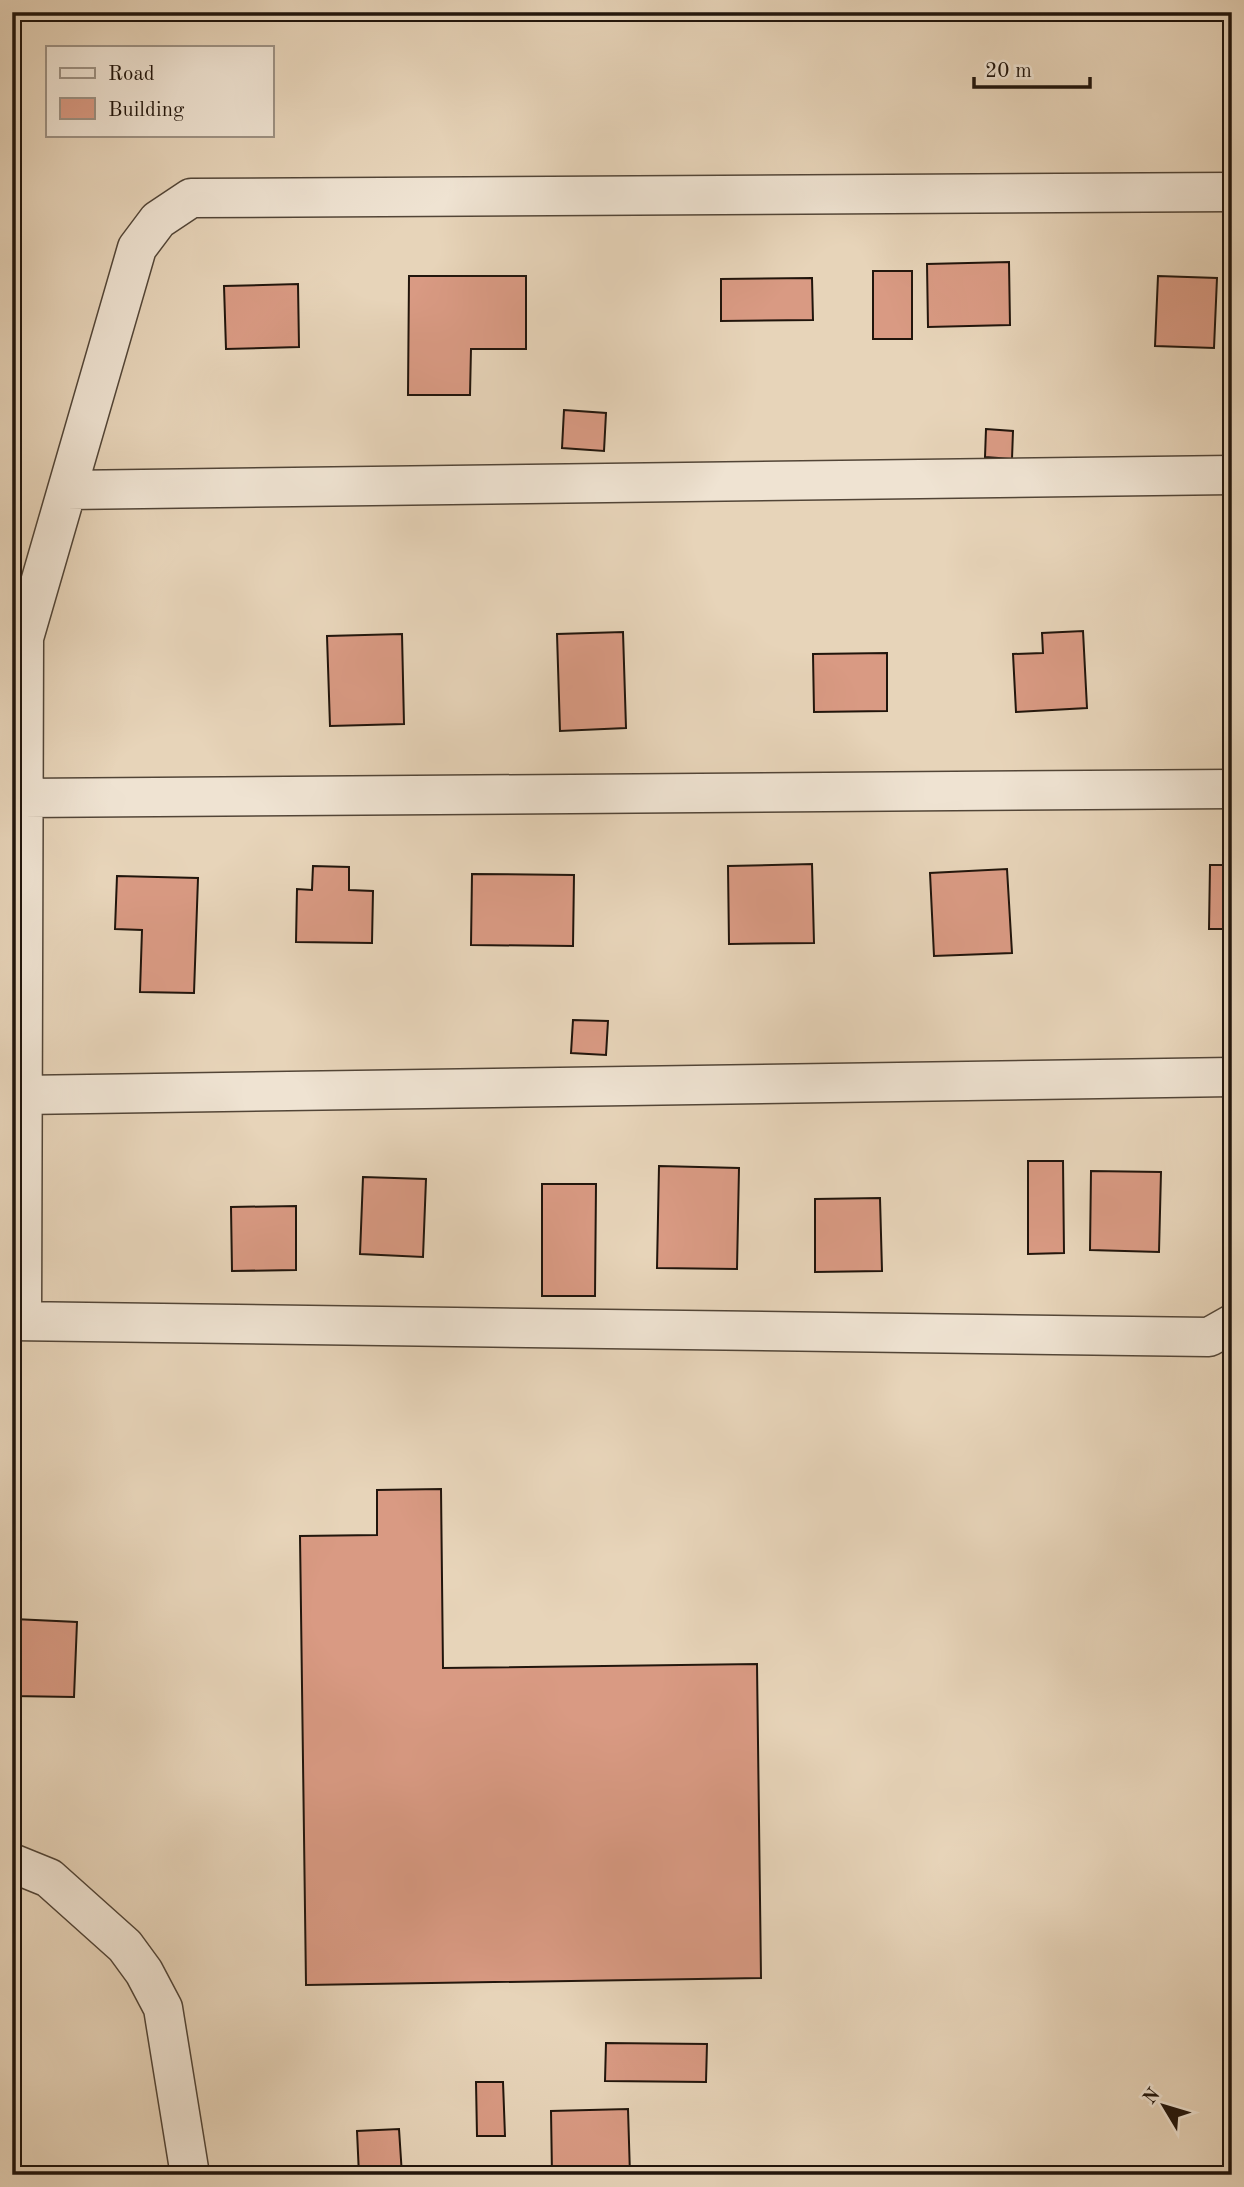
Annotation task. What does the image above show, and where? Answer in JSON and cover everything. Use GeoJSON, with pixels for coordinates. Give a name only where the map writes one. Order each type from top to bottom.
{"type":"FeatureCollection","features":[{"type":"Feature","properties":{"kind":"street"},"geometry":{"type":"LineString","coordinates":[[1232,192],[191,198],[158,219],[137,248],[24,638],[22,1095],[17,1321],[1209,1337],[1232,1324]]}},
{"type":"Feature","properties":{"kind":"street"},"geometry":{"type":"LineString","coordinates":[[67,489],[1232,475]]}},
{"type":"Feature","properties":{"kind":"street"},"geometry":{"type":"LineString","coordinates":[[23,798],[1232,789]]}},
{"type":"Feature","properties":{"kind":"street"},"geometry":{"type":"LineString","coordinates":[[22,1095],[1232,1077]]}},
{"type":"Feature","properties":{"kind":"street"},"geometry":{"type":"LineString","coordinates":[[12,1863],[49,1878],[125,1946],[144,1972],[163,2008],[190,2175]]}},
{"type":"Feature","properties":{"kind":"building"},"geometry":{"type":"Polygon","coordinates":[[[1009,262],[1010,325],[928,327],[927,264],[1009,262]]]}},
{"type":"Feature","properties":{"kind":"building"},"geometry":{"type":"Polygon","coordinates":[[[873,271],[912,271],[912,339],[873,339],[873,271]]]}},
{"type":"Feature","properties":{"kind":"building"},"geometry":{"type":"Polygon","coordinates":[[[409,276],[526,276],[526,349],[471,349],[470,395],[408,395],[409,276]]]}},
{"type":"Feature","properties":{"kind":"building"},"geometry":{"type":"Polygon","coordinates":[[[1158,276],[1217,278],[1214,348],[1155,346],[1158,276]]]}},
{"type":"Feature","properties":{"kind":"building"},"geometry":{"type":"Polygon","coordinates":[[[812,278],[813,320],[721,321],[721,279],[812,278]]]}},
{"type":"Feature","properties":{"kind":"building"},"geometry":{"type":"Polygon","coordinates":[[[298,284],[299,347],[226,349],[224,286],[298,284]]]}},
{"type":"Feature","properties":{"kind":"building"},"geometry":{"type":"Polygon","coordinates":[[[564,410],[606,413],[604,451],[562,448],[564,410]]]}},
{"type":"Feature","properties":{"kind":"building"},"geometry":{"type":"Polygon","coordinates":[[[986,429],[1013,431],[1012,459],[985,457],[986,429]]]}},
{"type":"Feature","properties":{"kind":"building"},"geometry":{"type":"Polygon","coordinates":[[[1083,631],[1087,708],[1016,712],[1013,654],[1043,653],[1042,633],[1083,631]]]}},
{"type":"Feature","properties":{"kind":"building"},"geometry":{"type":"Polygon","coordinates":[[[623,632],[626,728],[560,731],[557,634],[623,632]]]}},
{"type":"Feature","properties":{"kind":"building"},"geometry":{"type":"Polygon","coordinates":[[[402,634],[404,724],[330,726],[327,636],[402,634]]]}},
{"type":"Feature","properties":{"kind":"building"},"geometry":{"type":"Polygon","coordinates":[[[887,653],[887,711],[814,712],[813,654],[887,653]]]}},
{"type":"Feature","properties":{"kind":"building"},"geometry":{"type":"Polygon","coordinates":[[[812,864],[814,943],[729,944],[728,866],[812,864]]]}},
{"type":"Feature","properties":{"kind":"building"},"geometry":{"type":"Polygon","coordinates":[[[1210,865],[1232,865],[1232,929],[1209,929],[1210,865]]]}},
{"type":"Feature","properties":{"kind":"building"},"geometry":{"type":"Polygon","coordinates":[[[313,866],[349,867],[349,890],[373,891],[372,943],[296,942],[297,889],[312,890],[313,866]]]}},
{"type":"Feature","properties":{"kind":"building"},"geometry":{"type":"Polygon","coordinates":[[[1007,869],[1012,953],[934,956],[930,873],[1007,869]]]}},
{"type":"Feature","properties":{"kind":"building"},"geometry":{"type":"Polygon","coordinates":[[[472,874],[574,875],[573,946],[471,945],[472,874]]]}},
{"type":"Feature","properties":{"kind":"building"},"geometry":{"type":"Polygon","coordinates":[[[117,876],[198,878],[194,993],[140,992],[142,930],[115,929],[117,876]]]}},
{"type":"Feature","properties":{"kind":"building"},"geometry":{"type":"Polygon","coordinates":[[[573,1020],[608,1021],[606,1055],[571,1053],[573,1020]]]}},
{"type":"Feature","properties":{"kind":"building"},"geometry":{"type":"Polygon","coordinates":[[[1028,1161],[1063,1161],[1064,1253],[1028,1254],[1028,1161]]]}},
{"type":"Feature","properties":{"kind":"building"},"geometry":{"type":"Polygon","coordinates":[[[659,1166],[739,1168],[737,1269],[657,1268],[659,1166]]]}},
{"type":"Feature","properties":{"kind":"building"},"geometry":{"type":"Polygon","coordinates":[[[1091,1171],[1161,1172],[1159,1252],[1090,1250],[1091,1171]]]}},
{"type":"Feature","properties":{"kind":"building"},"geometry":{"type":"Polygon","coordinates":[[[363,1177],[426,1179],[423,1257],[360,1254],[363,1177]]]}},
{"type":"Feature","properties":{"kind":"building"},"geometry":{"type":"Polygon","coordinates":[[[542,1184],[596,1184],[595,1296],[542,1296],[542,1184]]]}},
{"type":"Feature","properties":{"kind":"building"},"geometry":{"type":"Polygon","coordinates":[[[880,1198],[882,1271],[815,1272],[815,1199],[880,1198]]]}},
{"type":"Feature","properties":{"kind":"building"},"geometry":{"type":"Polygon","coordinates":[[[296,1206],[296,1270],[232,1271],[231,1207],[296,1206]]]}},
{"type":"Feature","properties":{"kind":"building"},"geometry":{"type":"Polygon","coordinates":[[[441,1489],[443,1668],[757,1664],[761,1978],[306,1985],[300,1536],[377,1535],[377,1490],[441,1489]]]}},
{"type":"Feature","properties":{"kind":"building"},"geometry":{"type":"Polygon","coordinates":[[[14,1619],[77,1622],[74,1697],[12,1696],[14,1619]]]}},
{"type":"Feature","properties":{"kind":"building"},"geometry":{"type":"Polygon","coordinates":[[[606,2043],[707,2044],[706,2082],[605,2081],[606,2043]]]}},
{"type":"Feature","properties":{"kind":"building"},"geometry":{"type":"Polygon","coordinates":[[[476,2082],[503,2082],[505,2136],[477,2136],[476,2082]]]}},
{"type":"Feature","properties":{"kind":"building"},"geometry":{"type":"Polygon","coordinates":[[[628,2109],[630,2175],[552,2175],[551,2111],[628,2109]]]}},
{"type":"Feature","properties":{"kind":"building"},"geometry":{"type":"Polygon","coordinates":[[[399,2129],[402,2175],[359,2175],[357,2131],[399,2129]]]}}]}
